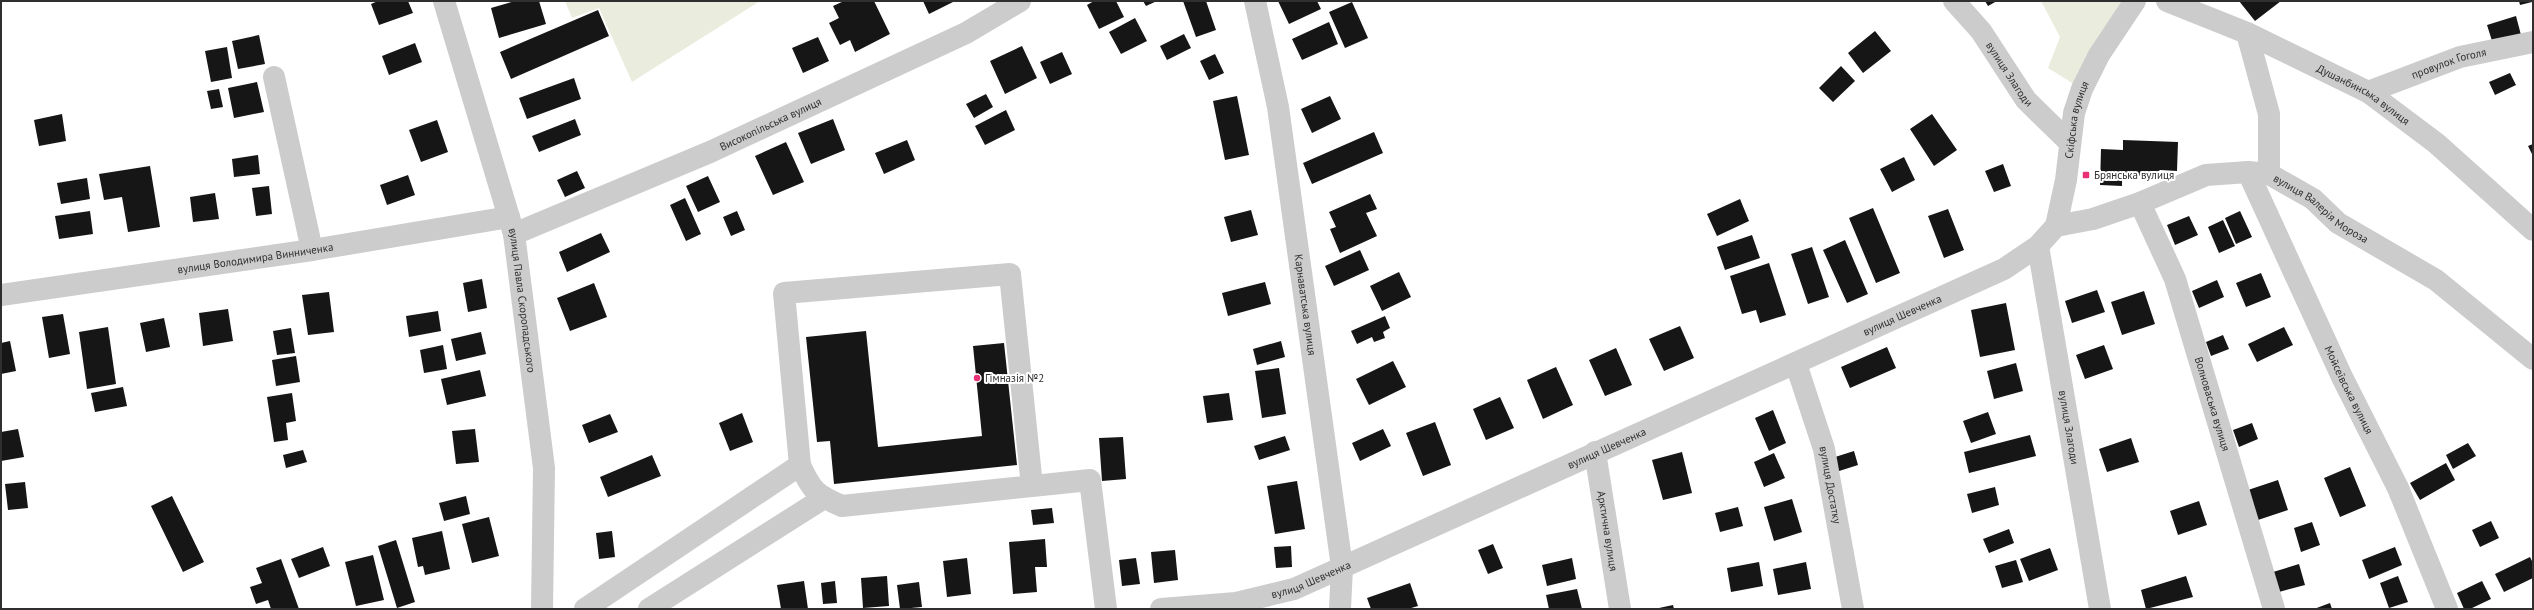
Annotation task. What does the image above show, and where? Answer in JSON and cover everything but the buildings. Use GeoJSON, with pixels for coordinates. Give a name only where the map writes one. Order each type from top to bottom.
{"type":"FeatureCollection","features":[{"type":"Feature","properties":{"kind":"street","name":"вулиця Павла Скоропадського"},"geometry":{"type":"LineString","coordinates":[[444,1],[511,226],[544,468],[542,609]]}},
{"type":"Feature","properties":{"kind":"street","name":"Високопільська вулиця"},"geometry":{"type":"LineString","coordinates":[[511,226],[710,152],[966,33],[1020,1]]}},
{"type":"Feature","properties":{"kind":"street","name":"Карнаватська вулиця"},"geometry":{"type":"LineString","coordinates":[[1255,1],[1278,106],[1342,567],[1340,609]]}},
{"type":"Feature","properties":{"kind":"street","name":"вулиця Злагоди"},"geometry":{"type":"LineString","coordinates":[[1954,1],[1981,31],[2026,100],[2070,143]]}},
{"type":"Feature","properties":{"kind":"street","name":"Скіфська вулиця"},"geometry":{"type":"LineString","coordinates":[[2038,246],[2056,226],[2066,180],[2074,113],[2082,89],[2099,55],[2135,1]]}},
{"type":"Feature","properties":{"kind":"street","name":"Душанбинська вулиця"},"geometry":{"type":"LineString","coordinates":[[2167,1],[2247,33],[2368,92],[2436,144],[2533,230]]}},
{"type":"Feature","properties":{"kind":"street"},"geometry":{"type":"LineString","coordinates":[[2247,33],[2269,114],[2269,174]]}},
{"type":"Feature","properties":{"kind":"street","name":"провулок Гоголя"},"geometry":{"type":"LineString","coordinates":[[2368,92],[2460,57],[2533,42]]}},
{"type":"Feature","properties":{"kind":"street"},"geometry":{"type":"LineString","coordinates":[[274,78],[312,250]]}},
{"type":"Feature","properties":{"kind":"street","name":"вулиця Валерія Мороза"},"geometry":{"type":"LineString","coordinates":[[2056,226],[2093,219],[2140,203],[2206,175],[2248,172],[2269,174],[2313,199],[2338,223],[2436,280],[2533,359]]}},
{"type":"Feature","properties":{"kind":"street","name":"Мойсеївська вулиця"},"geometry":{"type":"LineString","coordinates":[[2248,172],[2342,377],[2398,488],[2447,609]]}},
{"type":"Feature","properties":{"kind":"street","name":"Волноваська вулиця"},"geometry":{"type":"LineString","coordinates":[[2140,203],[2175,279],[2274,609]]}},
{"type":"Feature","properties":{"kind":"street","name":"вулиця Володимира Винниченка"},"geometry":{"type":"LineString","coordinates":[[1,295],[312,250],[511,226]]}},
{"type":"Feature","properties":{"kind":"street","name":"вулиця Шевченка"},"geometry":{"type":"LineString","coordinates":[[1161,609],[1236,603],[1294,589],[1594,452],[1796,364],[2004,269],[2038,246]]}},
{"type":"Feature","properties":{"kind":"street","name":"вулиця Злагоди"},"geometry":{"type":"LineString","coordinates":[[2038,246],[2100,609]]}},
{"type":"Feature","properties":{"kind":"street"},"geometry":{"type":"LineString","coordinates":[[1032,486],[1010,274],[784,293],[800,465],[810,486],[824,498],[842,506],[1090,480],[1106,609]]}},
{"type":"Feature","properties":{"kind":"street","name":"вулиця Достатку"},"geometry":{"type":"LineString","coordinates":[[1796,364],[1824,449],[1853,609]]}},
{"type":"Feature","properties":{"kind":"street","name":"Арктична вулиця"},"geometry":{"type":"LineString","coordinates":[[1594,452],[1620,609]]}},
{"type":"Feature","properties":{"kind":"street"},"geometry":{"type":"LineString","coordinates":[[585,609],[800,465]]}},
{"type":"Feature","properties":{"kind":"street"},"geometry":{"type":"LineString","coordinates":[[649,609],[824,498]]}},
{"type":"Feature","properties":{"kind":"shaded area"},"geometry":{"type":"Polygon","coordinates":[[[565,1],[760,1],[632,82],[599,8],[572,18],[565,1]]]}},
{"type":"Feature","properties":{"kind":"shaded area"},"geometry":{"type":"Polygon","coordinates":[[[2041,1],[2135,1],[2082,89],[2048,68],[2060,37],[2041,1]]]}},
{"type":"Feature","properties":{"kind":"place","name":"Брянська вулиця"},"geometry":{"type":"Point","coordinates":[2086,175]}},
{"type":"Feature","properties":{"kind":"place","name":"Гімназія №2"},"geometry":{"type":"Point","coordinates":[977,378]}}]}
